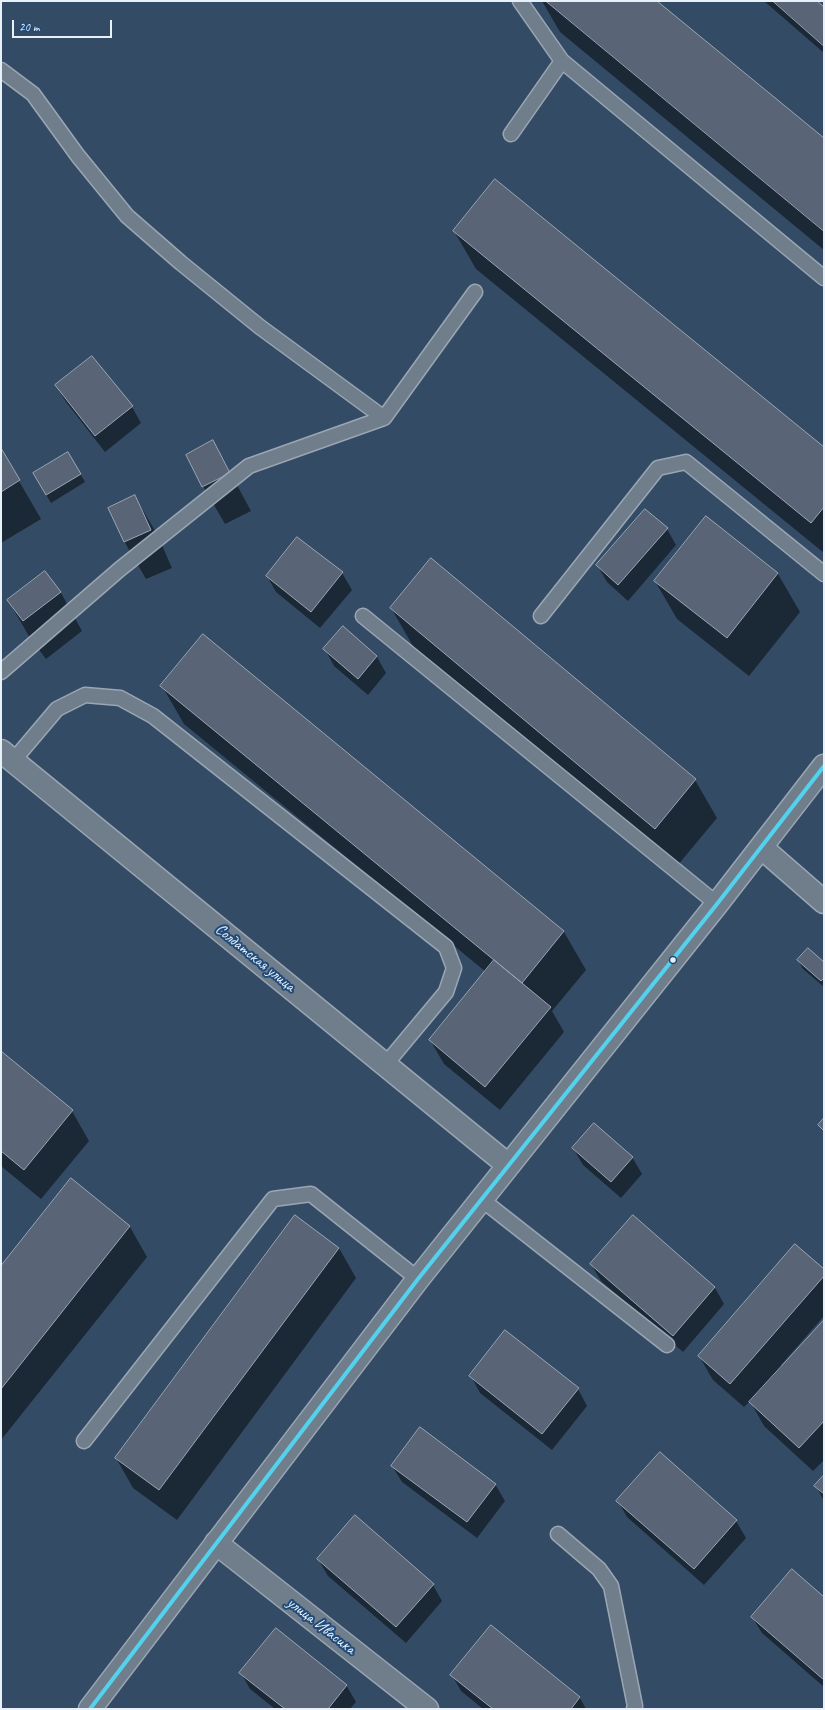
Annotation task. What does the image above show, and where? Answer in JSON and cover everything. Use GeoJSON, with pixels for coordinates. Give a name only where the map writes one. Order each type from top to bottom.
{"type":"FeatureCollection","features":[{"type":"Feature","properties":{"kind":"main road","name":"Солдатская улица"},"geometry":{"type":"LineString","coordinates":[[7,756],[386,1064],[508,1166]]}},
{"type":"Feature","properties":{"kind":"main road"},"geometry":{"type":"LineString","coordinates":[[90,1709],[418,1278],[762,848],[824,766]]}},
{"type":"Feature","properties":{"kind":"main road"},"geometry":{"type":"LineString","coordinates":[[762,848],[824,902]]}},
{"type":"Feature","properties":{"kind":"main road","name":"улица Ивасика"},"geometry":{"type":"LineString","coordinates":[[216,1543],[427,1709]]}},
{"type":"Feature","properties":{"kind":"lane"},"geometry":{"type":"LineString","coordinates":[[520,1],[562,61],[824,278]]}},
{"type":"Feature","properties":{"kind":"lane"},"geometry":{"type":"LineString","coordinates":[[511,134],[562,61]]}},
{"type":"Feature","properties":{"kind":"lane"},"geometry":{"type":"LineString","coordinates":[[1,70],[33,94],[78,156],[127,216],[181,263],[260,327],[384,418]]}},
{"type":"Feature","properties":{"kind":"lane"},"geometry":{"type":"LineString","coordinates":[[1,672],[120,570],[248,466],[384,418],[476,292]]}},
{"type":"Feature","properties":{"kind":"lane"},"geometry":{"type":"LineString","coordinates":[[542,616],[658,468],[686,462],[824,574]]}},
{"type":"Feature","properties":{"kind":"lane"},"geometry":{"type":"LineString","coordinates":[[363,616],[717,904]]}},
{"type":"Feature","properties":{"kind":"lane"},"geometry":{"type":"LineString","coordinates":[[7,756],[56,710],[85,695],[120,698],[153,716],[446,947],[454,968],[446,992],[386,1064]]}},
{"type":"Feature","properties":{"kind":"lane"},"geometry":{"type":"LineString","coordinates":[[84,1441],[273,1199],[311,1194],[418,1278]]}},
{"type":"Feature","properties":{"kind":"lane"},"geometry":{"type":"LineString","coordinates":[[481,1199],[666,1345]]}},
{"type":"Feature","properties":{"kind":"lane"},"geometry":{"type":"LineString","coordinates":[[558,1534],[599,1569],[612,1586],[635,1706],[634,1709]]}},
{"type":"Feature","properties":{"kind":"building"},"geometry":{"type":"Polygon","coordinates":[[[546,1],[657,1],[824,138],[824,231],[546,1]]]}},
{"type":"Feature","properties":{"kind":"building"},"geometry":{"type":"Polygon","coordinates":[[[773,1],[817,1],[824,7],[824,46],[773,1]]]}},
{"type":"Feature","properties":{"kind":"building"},"geometry":{"type":"Polygon","coordinates":[[[495,179],[824,447],[824,507],[811,523],[453,231],[495,179]]]}},
{"type":"Feature","properties":{"kind":"building"},"geometry":{"type":"Polygon","coordinates":[[[92,356],[133,406],[95,436],[55,385],[92,356]]]}},
{"type":"Feature","properties":{"kind":"building"},"geometry":{"type":"Polygon","coordinates":[[[213,440],[230,473],[202,487],[186,455],[213,440]]]}},
{"type":"Feature","properties":{"kind":"building"},"geometry":{"type":"Polygon","coordinates":[[[1,448],[20,480],[1,492],[1,448]]]}},
{"type":"Feature","properties":{"kind":"building"},"geometry":{"type":"Polygon","coordinates":[[[68,452],[81,474],[46,495],[33,473],[68,452]]]}},
{"type":"Feature","properties":{"kind":"building"},"geometry":{"type":"Polygon","coordinates":[[[135,495],[151,530],[124,542],[108,508],[135,495]]]}},
{"type":"Feature","properties":{"kind":"building"},"geometry":{"type":"Polygon","coordinates":[[[645,509],[668,528],[618,585],[596,565],[645,509]]]}},
{"type":"Feature","properties":{"kind":"building"},"geometry":{"type":"Polygon","coordinates":[[[706,516],[778,573],[727,638],[654,581],[706,516]]]}},
{"type":"Feature","properties":{"kind":"building"},"geometry":{"type":"Polygon","coordinates":[[[297,537],[343,572],[311,612],[266,576],[297,537]]]}},
{"type":"Feature","properties":{"kind":"building"},"geometry":{"type":"Polygon","coordinates":[[[431,558],[696,779],[655,829],[390,608],[431,558]]]}},
{"type":"Feature","properties":{"kind":"building"},"geometry":{"type":"Polygon","coordinates":[[[45,571],[61,592],[23,621],[7,600],[45,571]]]}},
{"type":"Feature","properties":{"kind":"building"},"geometry":{"type":"Polygon","coordinates":[[[343,626],[377,656],[358,679],[323,649],[343,626]]]}},
{"type":"Feature","properties":{"kind":"building"},"geometry":{"type":"Polygon","coordinates":[[[203,634],[564,931],[522,983],[160,686],[203,634]]]}},
{"type":"Feature","properties":{"kind":"building"},"geometry":{"type":"Polygon","coordinates":[[[808,948],[824,962],[824,978],[821,981],[797,960],[808,948]]]}},
{"type":"Feature","properties":{"kind":"building"},"geometry":{"type":"Polygon","coordinates":[[[494,960],[551,1007],[485,1087],[429,1040],[494,960]]]}},
{"type":"Feature","properties":{"kind":"building"},"geometry":{"type":"Polygon","coordinates":[[[1,1051],[73,1110],[24,1170],[1,1151],[1,1051]]]}},
{"type":"Feature","properties":{"kind":"building"},"geometry":{"type":"Polygon","coordinates":[[[824,1118],[824,1131],[818,1125],[824,1118]]]}},
{"type":"Feature","properties":{"kind":"building"},"geometry":{"type":"Polygon","coordinates":[[[594,1123],[633,1157],[611,1182],[572,1148],[594,1123]]]}},
{"type":"Feature","properties":{"kind":"building"},"geometry":{"type":"Polygon","coordinates":[[[71,1178],[130,1226],[1,1389],[1,1266],[71,1178]]]}},
{"type":"Feature","properties":{"kind":"building"},"geometry":{"type":"Polygon","coordinates":[[[295,1215],[339,1248],[159,1490],[115,1458],[295,1215]]]}},
{"type":"Feature","properties":{"kind":"building"},"geometry":{"type":"Polygon","coordinates":[[[633,1215],[715,1287],[673,1336],[590,1264],[633,1215]]]}},
{"type":"Feature","properties":{"kind":"building"},"geometry":{"type":"Polygon","coordinates":[[[795,1244],[824,1269],[824,1276],[730,1384],[698,1356],[795,1244]]]}},
{"type":"Feature","properties":{"kind":"building"},"geometry":{"type":"Polygon","coordinates":[[[824,1320],[824,1421],[799,1448],[749,1402],[824,1320]]]}},
{"type":"Feature","properties":{"kind":"building"},"geometry":{"type":"Polygon","coordinates":[[[505,1330],[579,1388],[542,1434],[469,1376],[505,1330]]]}},
{"type":"Feature","properties":{"kind":"building"},"geometry":{"type":"Polygon","coordinates":[[[420,1427],[496,1484],[467,1522],[391,1466],[420,1427]]]}},
{"type":"Feature","properties":{"kind":"building"},"geometry":{"type":"Polygon","coordinates":[[[660,1452],[737,1520],[694,1569],[616,1501],[660,1452]]]}},
{"type":"Feature","properties":{"kind":"building"},"geometry":{"type":"Polygon","coordinates":[[[824,1475],[824,1494],[814,1486],[824,1475]]]}},
{"type":"Feature","properties":{"kind":"building"},"geometry":{"type":"Polygon","coordinates":[[[355,1515],[434,1584],[396,1627],[317,1559],[355,1515]]]}},
{"type":"Feature","properties":{"kind":"building"},"geometry":{"type":"Polygon","coordinates":[[[792,1569],[824,1597],[824,1680],[751,1617],[792,1569]]]}},
{"type":"Feature","properties":{"kind":"building"},"geometry":{"type":"Polygon","coordinates":[[[491,1625],[580,1697],[571,1709],[493,1709],[450,1675],[491,1625]]]}},
{"type":"Feature","properties":{"kind":"building"},"geometry":{"type":"Polygon","coordinates":[[[276,1628],[347,1685],[328,1709],[285,1709],[239,1673],[276,1628]]]}},
{"type":"Feature","properties":{"kind":"transit line"},"geometry":{"type":"LineString","coordinates":[[90,1709],[418,1279],[717,904],[824,766]]}}]}
